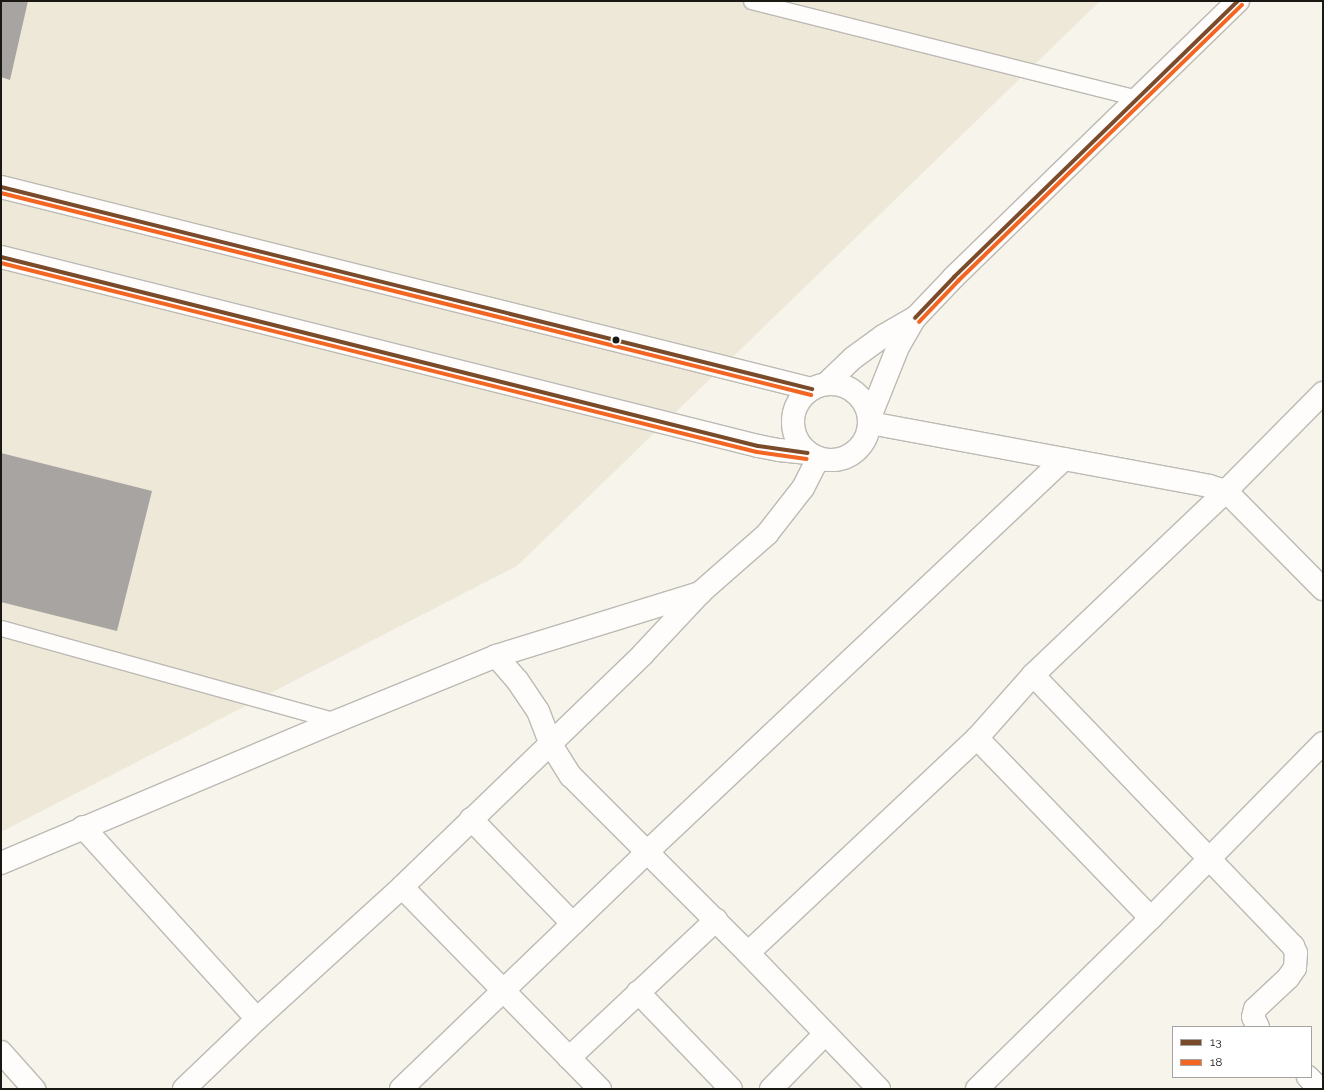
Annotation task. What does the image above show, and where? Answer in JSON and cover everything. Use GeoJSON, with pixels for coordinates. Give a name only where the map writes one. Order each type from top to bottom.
{"type":"FeatureCollection","features":[{"type":"Feature","properties":{"kind":"street"},"geometry":{"type":"LineString","coordinates":[[1,257],[758,446],[839,460],[857,451],[864,443],[870,420],[898,347],[915,318],[954,277],[1238,1]]}},
{"type":"Feature","properties":{"kind":"street"},"geometry":{"type":"LineString","coordinates":[[1,187],[819,386],[837,384],[849,388],[859,395],[866,405],[870,420]]}},
{"type":"Feature","properties":{"kind":"street"},"geometry":{"type":"LineString","coordinates":[[813,455],[801,445],[795,436],[793,425],[797,404],[853,358],[883,336],[915,318]]}},
{"type":"Feature","properties":{"kind":"street"},"geometry":{"type":"LineString","coordinates":[[748,953],[978,738],[1033,675],[1226,491],[1323,393]]}},
{"type":"Feature","properties":{"kind":"street"},"geometry":{"type":"LineString","coordinates":[[870,420],[1064,459],[1209,486],[1226,491],[1323,589]]}},
{"type":"Feature","properties":{"kind":"street"},"geometry":{"type":"LineString","coordinates":[[184,1089],[257,1019],[402,887],[643,654],[701,592],[767,534],[803,488],[813,455]]}},
{"type":"Feature","properties":{"kind":"street"},"geometry":{"type":"LineString","coordinates":[[401,1089],[647,852],[1064,459]]}},
{"type":"Feature","properties":{"kind":"street"},"geometry":{"type":"LineString","coordinates":[[1,863],[336,721],[496,656],[701,592]]}},
{"type":"Feature","properties":{"kind":"street"},"geometry":{"type":"LineString","coordinates":[[496,656],[517,680],[538,711],[550,744],[571,776],[716,920],[879,1089]]}},
{"type":"Feature","properties":{"kind":"street"},"geometry":{"type":"LineString","coordinates":[[1033,675],[1209,859],[1288,938],[1296,953],[1297,961],[1291,973],[1254,1012],[1253,1017],[1258,1026]]}},
{"type":"Feature","properties":{"kind":"street"},"geometry":{"type":"LineString","coordinates":[[978,738],[1151,918]]}},
{"type":"Feature","properties":{"kind":"street"},"geometry":{"type":"LineString","coordinates":[[977,1089],[1151,918],[1323,743]]}},
{"type":"Feature","properties":{"kind":"street"},"geometry":{"type":"LineString","coordinates":[[471,819],[573,924]]}},
{"type":"Feature","properties":{"kind":"street"},"geometry":{"type":"LineString","coordinates":[[83,827],[257,1019]]}},
{"type":"Feature","properties":{"kind":"street"},"geometry":{"type":"LineString","coordinates":[[402,887],[600,1089]]}},
{"type":"Feature","properties":{"kind":"street"},"geometry":{"type":"LineString","coordinates":[[570,1058],[638,992],[716,920]]}},
{"type":"Feature","properties":{"kind":"street"},"geometry":{"type":"LineString","coordinates":[[638,992],[731,1089]]}},
{"type":"Feature","properties":{"kind":"street"},"geometry":{"type":"LineString","coordinates":[[771,1089],[825,1034]]}},
{"type":"Feature","properties":{"kind":"street"},"geometry":{"type":"LineString","coordinates":[[1,1052],[34,1089]]}},
{"type":"Feature","properties":{"kind":"street"},"geometry":{"type":"LineString","coordinates":[[1309,1078],[1321,1089]]}},
{"type":"Feature","properties":{"kind":"lane"},"geometry":{"type":"LineString","coordinates":[[751,1],[1138,98]]}},
{"type":"Feature","properties":{"kind":"lane"},"geometry":{"type":"LineString","coordinates":[[1,628],[336,721]]}},
{"type":"Feature","properties":{"kind":"shaded area"},"geometry":{"type":"Polygon","coordinates":[[[1,1],[1100,1],[517,566],[1,832],[1,1]]]}},
{"type":"Feature","properties":{"kind":"building"},"geometry":{"type":"Polygon","coordinates":[[[1,1],[28,1],[10,80],[1,77],[1,1]]]}},
{"type":"Feature","properties":{"kind":"building"},"geometry":{"type":"Polygon","coordinates":[[[1,453],[152,491],[117,631],[1,602],[1,453]]]}},
{"type":"Feature","properties":{"kind":"transit line","name":"13"},"geometry":{"type":"LineString","coordinates":[[915,318],[954,277],[1238,1]]}},
{"type":"Feature","properties":{"kind":"transit line","name":"18"},"geometry":{"type":"LineString","coordinates":[[919,322],[958,281],[1242,5]]}},
{"type":"Feature","properties":{"kind":"transit line","name":"13"},"geometry":{"type":"LineString","coordinates":[[1,187],[812,389]]}},
{"type":"Feature","properties":{"kind":"transit line","name":"18"},"geometry":{"type":"LineString","coordinates":[[1,193],[811,395]]}},
{"type":"Feature","properties":{"kind":"transit line","name":"13"},"geometry":{"type":"LineString","coordinates":[[1,257],[758,446],[808,453]]}},
{"type":"Feature","properties":{"kind":"transit line","name":"18"},"geometry":{"type":"LineString","coordinates":[[1,263],[757,452],[807,459]]}}]}
